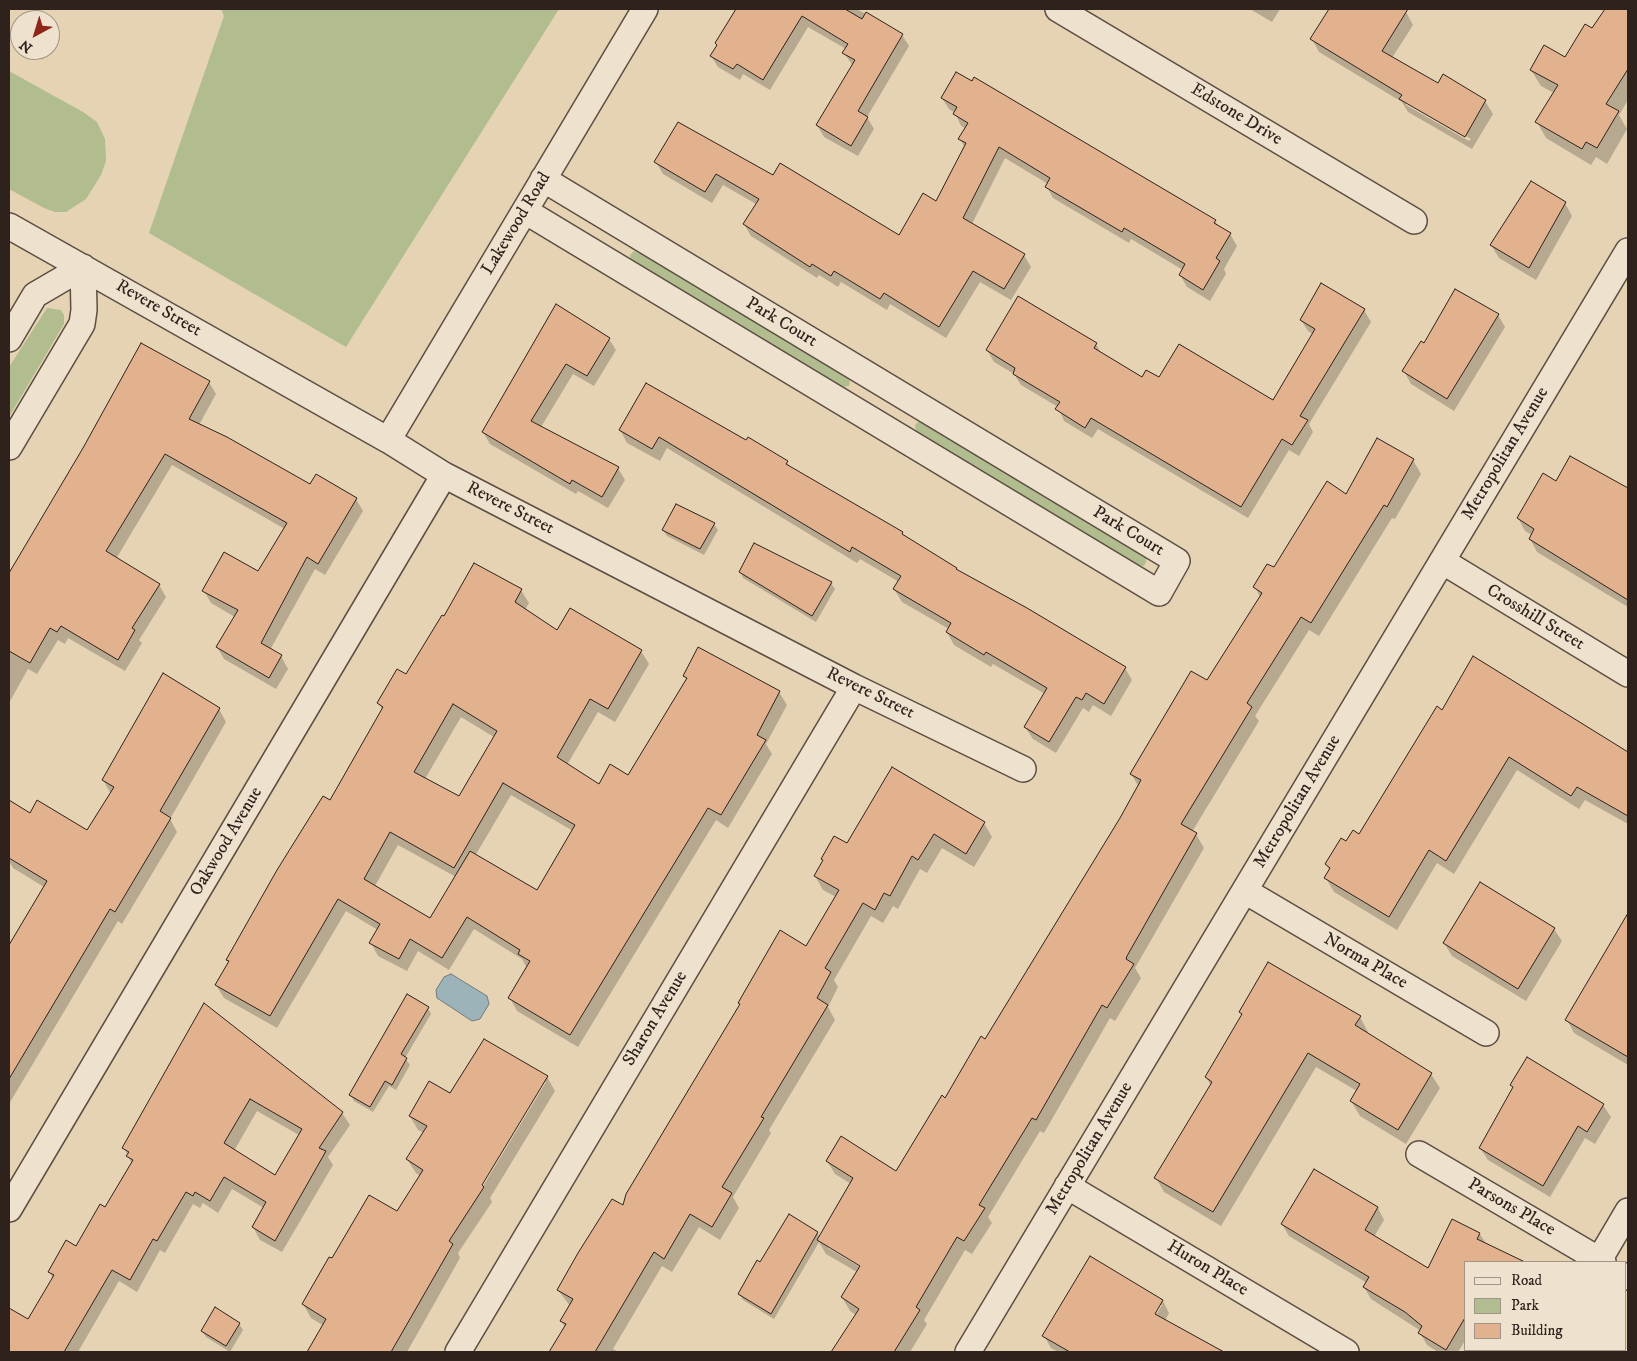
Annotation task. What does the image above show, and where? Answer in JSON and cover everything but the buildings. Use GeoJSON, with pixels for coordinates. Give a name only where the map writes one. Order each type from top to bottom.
{"type":"FeatureCollection","features":[{"type":"Feature","properties":{"kind":"street","name":"Lakewood Road"},"geometry":{"type":"LineString","coordinates":[[388,440],[645,9]]}},
{"type":"Feature","properties":{"kind":"street","name":"Edstone Drive"},"geometry":{"type":"LineString","coordinates":[[1058,9],[1414,221]]}},
{"type":"Feature","properties":{"kind":"street","name":"Park Court"},"geometry":{"type":"LineString","coordinates":[[525,210],[1159,593],[1177,561],[543,179]]}},
{"type":"Feature","properties":{"kind":"street","name":"Revere Street"},"geometry":{"type":"LineString","coordinates":[[9,226],[388,440],[444,475],[854,687],[1023,769]]}},
{"type":"Feature","properties":{"kind":"street","name":"Metropolitan Avenue"},"geometry":{"type":"LineString","coordinates":[[968,1352],[1628,251]]}},
{"type":"Feature","properties":{"kind":"street"},"geometry":{"type":"LineString","coordinates":[[9,339],[35,295],[83,267],[84,310],[82,324],[9,447]]}},
{"type":"Feature","properties":{"kind":"street","name":"Oakwood Avenue"},"geometry":{"type":"LineString","coordinates":[[9,1209],[444,475]]}},
{"type":"Feature","properties":{"kind":"street","name":"Crosshill Street"},"geometry":{"type":"LineString","coordinates":[[1442,561],[1628,674]]}},
{"type":"Feature","properties":{"kind":"street","name":"Sharon Avenue"},"geometry":{"type":"LineString","coordinates":[[458,1352],[854,687]]}},
{"type":"Feature","properties":{"kind":"street","name":"Norma Place"},"geometry":{"type":"LineString","coordinates":[[1244,891],[1486,1032]]}},
{"type":"Feature","properties":{"kind":"street","name":"Parsons Place"},"geometry":{"type":"LineString","coordinates":[[1419,1154],[1598,1261]]}},
{"type":"Feature","properties":{"kind":"street","name":"Huron Place"},"geometry":{"type":"LineString","coordinates":[[1067,1186],[1346,1352]]}},
{"type":"Feature","properties":{"kind":"street"},"geometry":{"type":"LineString","coordinates":[[1601,1261],[1628,1211]]}},
{"type":"Feature","properties":{"kind":"green space"},"geometry":{"type":"Polygon","coordinates":[[[221,9],[559,9],[346,347],[149,233],[224,16],[221,9]]]}},
{"type":"Feature","properties":{"kind":"green space"},"geometry":{"type":"Polygon","coordinates":[[[9,71],[83,112],[97,122],[105,139],[106,161],[101,175],[86,199],[66,212],[55,212],[44,208],[9,189],[9,71]]]}},
{"type":"Feature","properties":{"kind":"green space"},"geometry":{"type":"Polygon","coordinates":[[[634,251],[845,374],[850,381],[849,386],[843,387],[838,385],[631,261],[630,255],[634,251]]]}},
{"type":"Feature","properties":{"kind":"green space"},"geometry":{"type":"Polygon","coordinates":[[[47,308],[61,310],[64,315],[64,324],[9,417],[9,367],[47,308]]]}},
{"type":"Feature","properties":{"kind":"green space"},"geometry":{"type":"Polygon","coordinates":[[[920,420],[1146,556],[1144,566],[1135,565],[916,433],[915,425],[920,420]]]}},
{"type":"Feature","properties":{"kind":"water"},"geometry":{"type":"Polygon","coordinates":[[[451,974],[487,996],[489,1004],[480,1019],[472,1021],[437,998],[436,990],[444,977],[451,974]]]}}]}
